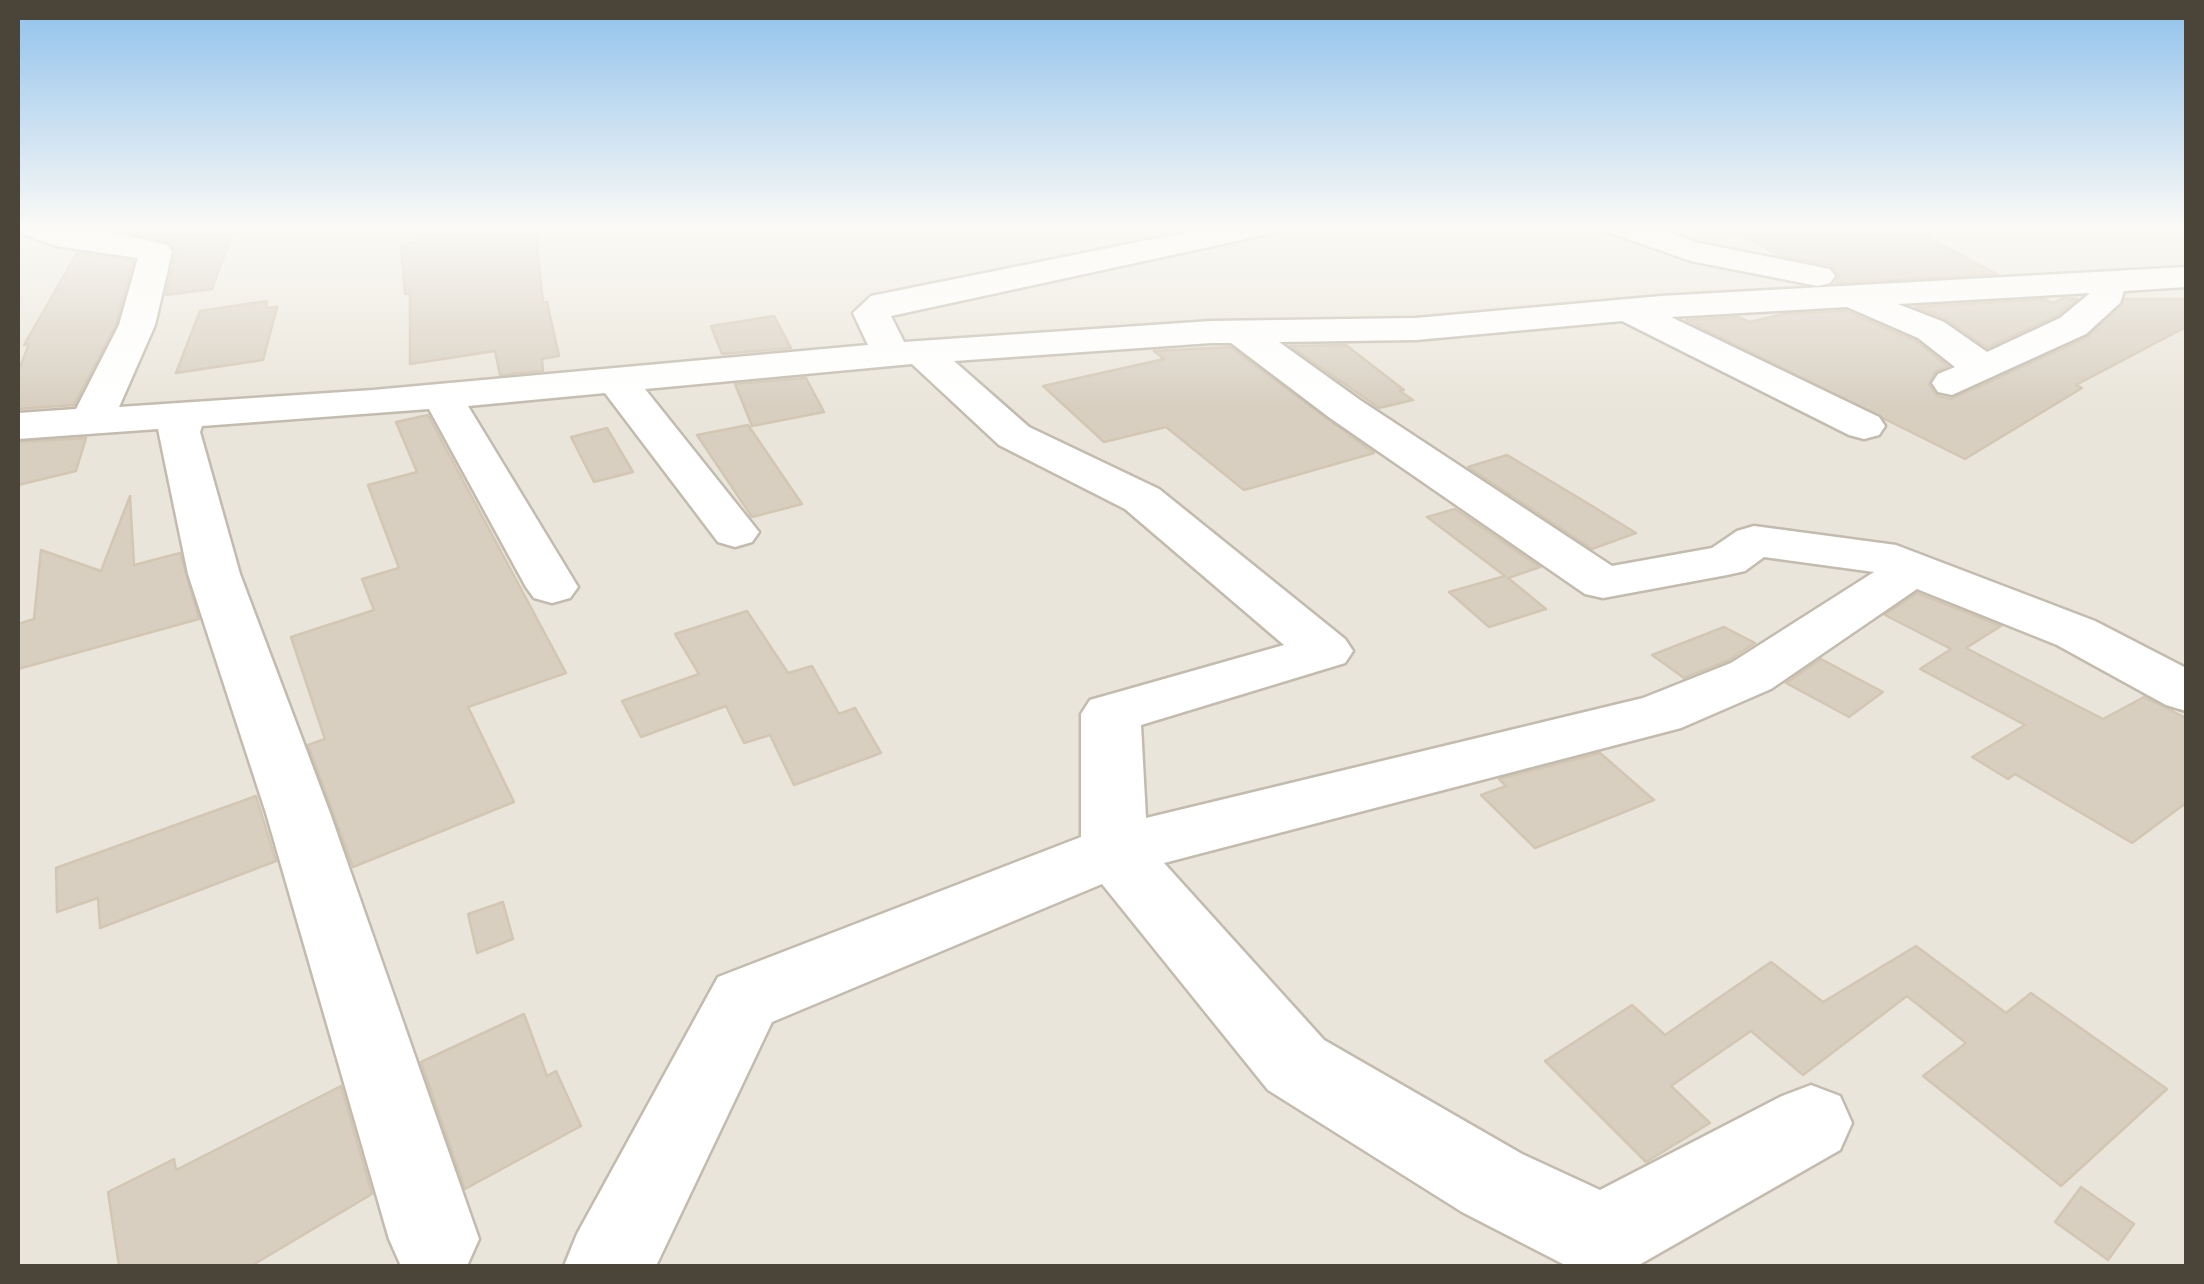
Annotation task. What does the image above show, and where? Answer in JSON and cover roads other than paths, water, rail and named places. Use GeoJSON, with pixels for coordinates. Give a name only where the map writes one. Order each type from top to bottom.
{"type":"FeatureCollection","features":[{"type":"Feature","properties":{"kind":"street"},"geometry":{"type":"LineString","coordinates":[[91,421],[138,325],[148,286]]}},
{"type":"Feature","properties":{"kind":"street"},"geometry":{"type":"LineString","coordinates":[[972,286],[884,304],[871,313],[906,352],[1014,436],[1142,499],[1325,651],[1112,714],[1114,852],[1296,1065],[1492,1183],[1602,1237],[1811,1124]]}},
{"type":"Feature","properties":{"kind":"street"},"geometry":{"type":"LineString","coordinates":[[1847,286],[1931,330],[1965,357],[1988,365]]}},
{"type":"Feature","properties":{"kind":"street"},"geometry":{"type":"LineString","coordinates":[[18,426],[442,396],[906,352],[1239,332],[1416,329],[1626,310],[2011,286]]}},
{"type":"Feature","properties":{"kind":"street"},"geometry":{"type":"LineString","coordinates":[[1952,383],[2073,326],[2108,296],[2105,286]]}},
{"type":"Feature","properties":{"kind":"street"},"geometry":{"type":"LineString","coordinates":[[1626,310],[1864,426]]}},
{"type":"Feature","properties":{"kind":"street"},"geometry":{"type":"LineString","coordinates":[[1239,332],[1602,584],[1727,560],[1754,541],[1878,556],[2076,634],[2186,692]]}},
{"type":"Feature","properties":{"kind":"street"},"geometry":{"type":"LineString","coordinates":[[617,381],[734,532]]}},
{"type":"Feature","properties":{"kind":"street"},"geometry":{"type":"LineString","coordinates":[[442,396],[552,586]]}},
{"type":"Feature","properties":{"kind":"street"},"geometry":{"type":"LineString","coordinates":[[186,415],[178,432],[214,574],[298,813],[434,1238]]}},
{"type":"Feature","properties":{"kind":"street"},"geometry":{"type":"LineString","coordinates":[[609,1266],[745,1000],[1114,852],[1660,714],[1751,676],[1912,570]]}}]}
